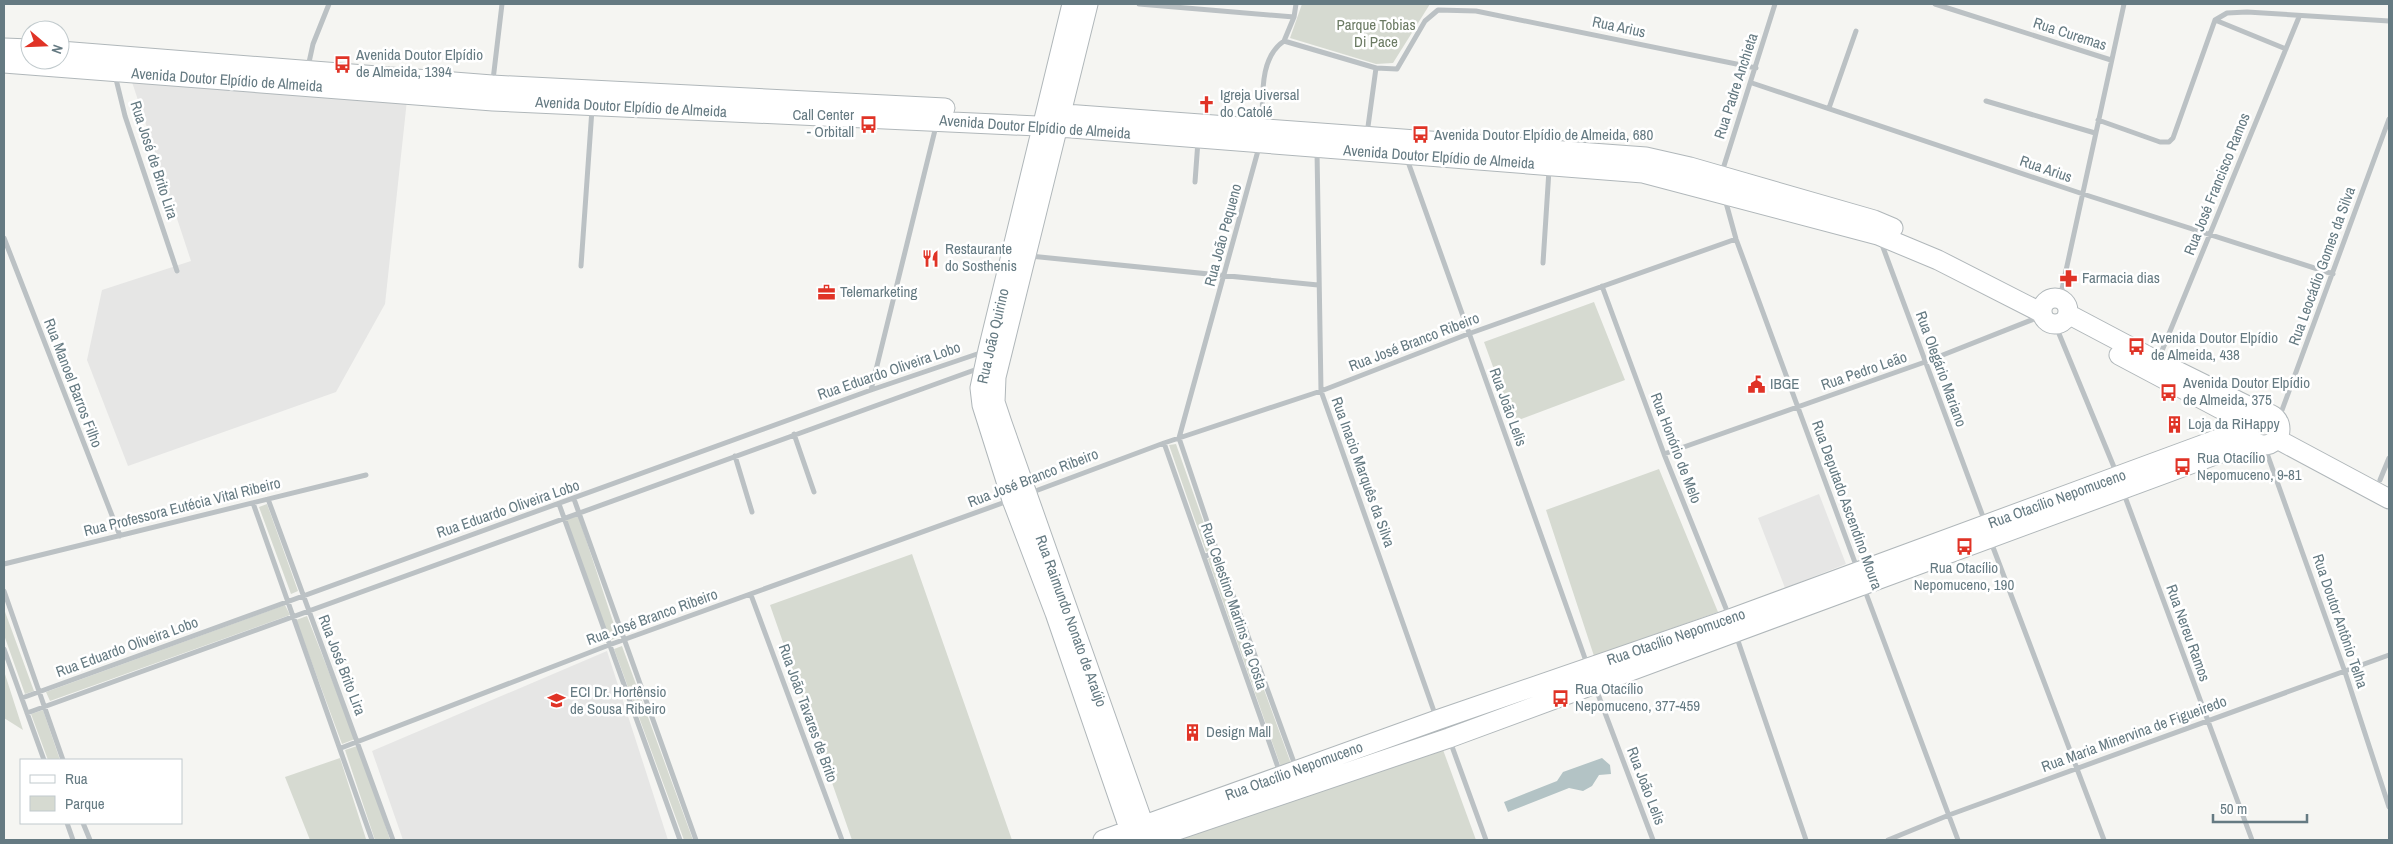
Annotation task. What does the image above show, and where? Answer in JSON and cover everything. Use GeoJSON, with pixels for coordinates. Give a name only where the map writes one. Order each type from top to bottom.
{"type":"FeatureCollection","features":[{"type":"Feature","properties":{"kind":"main road","name":"Rua João Quirino"},"geometry":{"type":"LineString","coordinates":[[993,357],[1025,256],[1052,120],[1072,4]]}},
{"type":"Feature","properties":{"kind":"main road","name":"Rua João Quirino"},"geometry":{"type":"LineString","coordinates":[[988,404],[993,357],[1052,120],[1088,4]]}},
{"type":"Feature","properties":{"kind":"main road"},"geometry":{"type":"LineString","coordinates":[[4,48],[20,49]]}},
{"type":"Feature","properties":{"kind":"main road","name":"Avenida Doutor Elpídio de Almeida"},"geometry":{"type":"LineString","coordinates":[[70,53],[115,64]]}},
{"type":"Feature","properties":{"kind":"main road","name":"Avenida Doutor Elpídio de Almeida"},"geometry":{"type":"LineString","coordinates":[[4,63],[115,64],[308,77],[492,93],[1052,120],[1261,135],[1366,145],[1646,157],[1722,185],[1876,227],[1949,252],[2168,383],[2264,430]]}},
{"type":"Feature","properties":{"kind":"main road","name":"Avenida Doutor Elpídio de Almeida"},"geometry":{"type":"LineString","coordinates":[[1052,120],[1199,138],[1261,135]]}},
{"type":"Feature","properties":{"kind":"main road","name":"Avenida Doutor Elpídio de Almeida"},"geometry":{"type":"LineString","coordinates":[[1366,145],[1406,156],[1643,173],[1722,185]]}},
{"type":"Feature","properties":{"kind":"main road","name":"Avenida Doutor Elpídio de Almeida"},"geometry":{"type":"LineString","coordinates":[[2053,313],[2157,361],[2264,430]]}},
{"type":"Feature","properties":{"kind":"main road","name":"Rua Raimundo Nonato de Araújo"},"geometry":{"type":"LineString","coordinates":[[988,404],[1019,497],[1068,607],[1142,836]]}},
{"type":"Feature","properties":{"kind":"main road"},"geometry":{"type":"LineString","coordinates":[[2264,430],[2385,483]]}},
{"type":"Feature","properties":{"kind":"main road"},"geometry":{"type":"LineString","coordinates":[[2264,430],[2389,500]]}},
{"type":"Feature","properties":{"kind":"main road","name":"Rua Otacílio Nepomuceno"},"geometry":{"type":"LineString","coordinates":[[1142,836],[1289,774],[1437,720],[1591,675],[1733,626],[2264,430]]}},
{"type":"Feature","properties":{"kind":"main road","name":"Rua Otacílio Nepomuceno"},"geometry":{"type":"LineString","coordinates":[[1103,840],[1142,836],[1449,738],[1591,675]]}},
{"type":"Feature","properties":{"kind":"street"},"geometry":{"type":"LineString","coordinates":[[308,77],[314,44],[329,4]]}},
{"type":"Feature","properties":{"kind":"street"},"geometry":{"type":"LineString","coordinates":[[492,93],[502,4]]}},
{"type":"Feature","properties":{"kind":"street"},"geometry":{"type":"LineString","coordinates":[[1139,4],[1294,17]]}},
{"type":"Feature","properties":{"kind":"street","name":"Rua João Pequeno"},"geometry":{"type":"LineString","coordinates":[[1179,438],[1225,274],[1261,135],[1268,59],[1275,47],[1284,41],[1294,17],[1296,4]]}},
{"type":"Feature","properties":{"kind":"street"},"geometry":{"type":"LineString","coordinates":[[1284,41],[1376,68],[1397,69],[1425,21],[1438,10],[1476,11],[1476,4]]}},
{"type":"Feature","properties":{"kind":"street","name":"Rua Padre Anchieta"},"geometry":{"type":"LineString","coordinates":[[1722,185],[1775,4]]}},
{"type":"Feature","properties":{"kind":"street","name":"Rua Curemas"},"geometry":{"type":"LineString","coordinates":[[1935,4],[1953,6],[2111,60]]}},
{"type":"Feature","properties":{"kind":"street"},"geometry":{"type":"LineString","coordinates":[[2053,313],[2083,194],[2124,4]]}},
{"type":"Feature","properties":{"kind":"street","name":"Rua Arius"},"geometry":{"type":"LineString","coordinates":[[1476,11],[1756,68]]}},
{"type":"Feature","properties":{"kind":"street"},"geometry":{"type":"LineString","coordinates":[[2098,120],[2160,142],[2169,142],[2173,138],[2215,20],[2227,13],[2247,12],[2299,17],[2389,21]]}},
{"type":"Feature","properties":{"kind":"street","name":"Rua José Francisco Ramos"},"geometry":{"type":"LineString","coordinates":[[2157,361],[2299,17]]}},
{"type":"Feature","properties":{"kind":"street"},"geometry":{"type":"LineString","coordinates":[[2215,20],[2286,49]]}},
{"type":"Feature","properties":{"kind":"street"},"geometry":{"type":"LineString","coordinates":[[1829,108],[1856,31]]}},
{"type":"Feature","properties":{"kind":"street","name":"Rua José de Brito Lira"},"geometry":{"type":"LineString","coordinates":[[115,64],[125,116],[177,271]]}},
{"type":"Feature","properties":{"kind":"street"},"geometry":{"type":"LineString","coordinates":[[1366,145],[1376,68]]}},
{"type":"Feature","properties":{"kind":"street","name":"Rua Arius"},"geometry":{"type":"LineString","coordinates":[[1752,82],[2209,236],[2333,274]]}},
{"type":"Feature","properties":{"kind":"street"},"geometry":{"type":"LineString","coordinates":[[581,266],[593,98]]}},
{"type":"Feature","properties":{"kind":"street"},"geometry":{"type":"LineString","coordinates":[[1986,101],[2096,133]]}},
{"type":"Feature","properties":{"kind":"street"},"geometry":{"type":"LineString","coordinates":[[871,390],[938,114]]}},
{"type":"Feature","properties":{"kind":"street","name":"Rua Leocádio Gomes da Silva"},"geometry":{"type":"LineString","coordinates":[[2264,430],[2333,274],[2389,119]]}},
{"type":"Feature","properties":{"kind":"street"},"geometry":{"type":"LineString","coordinates":[[1195,182],[1199,138]]}},
{"type":"Feature","properties":{"kind":"street","name":"Rua Inacio Marquês da Silva"},"geometry":{"type":"LineString","coordinates":[[1317,140],[1321,391],[1437,720]]}},
{"type":"Feature","properties":{"kind":"street","name":"Rua João Lelis"},"geometry":{"type":"LineString","coordinates":[[1406,156],[1591,675],[1653,840]]}},
{"type":"Feature","properties":{"kind":"street"},"geometry":{"type":"LineString","coordinates":[[1543,263],[1549,165]]}},
{"type":"Feature","properties":{"kind":"street","name":"Rua Deputado Ascendino Moura"},"geometry":{"type":"LineString","coordinates":[[1722,185],[1736,239],[1958,840]]}},
{"type":"Feature","properties":{"kind":"street","name":"Rua Olegário Mariano"},"geometry":{"type":"LineString","coordinates":[[1876,227],[2104,840]]}},
{"type":"Feature","properties":{"kind":"street","name":"Rua Manoel Barros Filho"},"geometry":{"type":"LineString","coordinates":[[4,238],[120,536]]}},
{"type":"Feature","properties":{"kind":"street","name":"Rua José Branco Ribeiro"},"geometry":{"type":"LineString","coordinates":[[341,748],[609,645],[1164,443],[1321,391],[1468,334],[1736,239]]}},
{"type":"Feature","properties":{"kind":"street"},"geometry":{"type":"LineString","coordinates":[[1025,256],[1318,284]]}},
{"type":"Feature","properties":{"kind":"street","name":"Rua Honório de Melo"},"geometry":{"type":"LineString","coordinates":[[1602,286],[1664,454],[1733,626],[1806,840]]}},
{"type":"Feature","properties":{"kind":"street","name":"Rua Pedro Leão"},"geometry":{"type":"LineString","coordinates":[[1664,454],[1925,362],[2053,313]]}},
{"type":"Feature","properties":{"kind":"street","name":"Rua Nereu Ramos"},"geometry":{"type":"LineString","coordinates":[[2053,313],[2120,484],[2252,840]]}},
{"type":"Feature","properties":{"kind":"street","name":"Rua Eduardo Oliveira Lobo"},"geometry":{"type":"LineString","coordinates":[[22,698],[871,390],[993,357]]}},
{"type":"Feature","properties":{"kind":"street","name":"Rua Eduardo Oliveira Lobo"},"geometry":{"type":"LineString","coordinates":[[27,713],[736,456],[993,357]]}},
{"type":"Feature","properties":{"kind":"street","name":"Rua Doutor Antônio Telha"},"geometry":{"type":"LineString","coordinates":[[2264,430],[2389,807]]}},
{"type":"Feature","properties":{"kind":"street"},"geometry":{"type":"LineString","coordinates":[[794,434],[814,492]]}},
{"type":"Feature","properties":{"kind":"street","name":"Rua Celestino Martins da Costa"},"geometry":{"type":"LineString","coordinates":[[1179,438],[1289,774]]}},
{"type":"Feature","properties":{"kind":"street","name":"Rua Celestino Martins da Costa"},"geometry":{"type":"LineString","coordinates":[[1164,443],[1204,557],[1289,774]]}},
{"type":"Feature","properties":{"kind":"street"},"geometry":{"type":"LineString","coordinates":[[736,456],[752,512]]}},
{"type":"Feature","properties":{"kind":"street"},"geometry":{"type":"LineString","coordinates":[[2385,483],[2389,458]]}},
{"type":"Feature","properties":{"kind":"street","name":"Rua Professora Eutécia Vital Ribeiro"},"geometry":{"type":"LineString","coordinates":[[4,564],[366,474]]}},
{"type":"Feature","properties":{"kind":"street","name":"Rua José Brito Lira"},"geometry":{"type":"LineString","coordinates":[[268,499],[308,611],[359,742],[393,840]]}},
{"type":"Feature","properties":{"kind":"street"},"geometry":{"type":"LineString","coordinates":[[574,499],[696,840]]}},
{"type":"Feature","properties":{"kind":"street","name":"Rua José Brito Lira"},"geometry":{"type":"LineString","coordinates":[[253,503],[372,840]]}},
{"type":"Feature","properties":{"kind":"street"},"geometry":{"type":"LineString","coordinates":[[559,504],[680,840]]}},
{"type":"Feature","properties":{"kind":"street"},"geometry":{"type":"LineString","coordinates":[[1204,557],[1217,551]]}},
{"type":"Feature","properties":{"kind":"street"},"geometry":{"type":"LineString","coordinates":[[4,591],[63,759]]}},
{"type":"Feature","properties":{"kind":"street","name":"Rua João Tavares de Brito"},"geometry":{"type":"LineString","coordinates":[[750,595],[842,840]]}},
{"type":"Feature","properties":{"kind":"street"},"geometry":{"type":"LineString","coordinates":[[4,649],[44,759]]}},
{"type":"Feature","properties":{"kind":"street","name":"Rua Maria Minervina de Figueiredo"},"geometry":{"type":"LineString","coordinates":[[1888,840],[1949,815],[2389,655]]}},
{"type":"Feature","properties":{"kind":"street"},"geometry":{"type":"LineString","coordinates":[[1449,738],[1486,840]]}},
{"type":"Feature","properties":{"kind":"street"},"geometry":{"type":"LineString","coordinates":[[67,824],[73,840]]}},
{"type":"Feature","properties":{"kind":"street"},"geometry":{"type":"LineString","coordinates":[[83,824],[90,840]]}},
{"type":"Feature","properties":{"kind":"shaded area"},"geometry":{"type":"Polygon","coordinates":[[[132,82],[407,100],[385,304],[336,392],[128,466],[87,360],[102,290],[191,261],[132,82]]]}},
{"type":"Feature","properties":{"kind":"shaded area"},"geometry":{"type":"Polygon","coordinates":[[[1819,494],[1846,564],[1785,588],[1758,518],[1819,494]]]}},
{"type":"Feature","properties":{"kind":"shaded area","name":"ECI Dr. Hortênsio de Sousa Ribeiro"},"geometry":{"type":"Polygon","coordinates":[[[607,651],[668,840],[403,840],[372,751],[607,651]]]}},
{"type":"Feature","properties":{"kind":"shaded area"},"geometry":{"type":"Polygon","coordinates":[[[1602,758],[1610,765],[1611,774],[1599,775],[1592,786],[1583,791],[1569,788],[1508,812],[1504,802],[1557,781],[1563,772],[1602,758]]]}},
{"type":"Feature","properties":{"kind":"green space","name":"Parque Tobias Di Pace"},"geometry":{"type":"Polygon","coordinates":[[[1302,4],[1430,4],[1393,63],[1376,64],[1290,38],[1302,4]]]}},
{"type":"Feature","properties":{"kind":"green space"},"geometry":{"type":"Polygon","coordinates":[[[1594,302],[1625,380],[1513,422],[1484,342],[1594,302]]]}},
{"type":"Feature","properties":{"kind":"green space"},"geometry":{"type":"Polygon","coordinates":[[[1176,444],[1213,549],[1206,552],[1169,445],[1176,444]]]}},
{"type":"Feature","properties":{"kind":"green space"},"geometry":{"type":"Polygon","coordinates":[[[1659,469],[1718,612],[1594,656],[1546,510],[1659,469]]]}},
{"type":"Feature","properties":{"kind":"green space"},"geometry":{"type":"Polygon","coordinates":[[[267,504],[298,591],[291,594],[259,507],[267,504]]]}},
{"type":"Feature","properties":{"kind":"green space"},"geometry":{"type":"Polygon","coordinates":[[[578,515],[618,637],[609,641],[565,520],[578,515]]]}},
{"type":"Feature","properties":{"kind":"green space"},"geometry":{"type":"Polygon","coordinates":[[[912,554],[1012,840],[852,840],[770,605],[912,554]]]}},
{"type":"Feature","properties":{"kind":"green space"},"geometry":{"type":"Polygon","coordinates":[[[1215,555],[1293,769],[1283,773],[1208,559],[1215,555]]]}},
{"type":"Feature","properties":{"kind":"green space"},"geometry":{"type":"Polygon","coordinates":[[[285,605],[290,615],[50,701],[46,692],[285,605]]]}},
{"type":"Feature","properties":{"kind":"green space"},"geometry":{"type":"Polygon","coordinates":[[[4,609],[34,691],[25,694],[4,635],[4,609]]]}},
{"type":"Feature","properties":{"kind":"green space"},"geometry":{"type":"Polygon","coordinates":[[[307,616],[355,739],[342,744],[296,620],[307,616]]]}},
{"type":"Feature","properties":{"kind":"green space"},"geometry":{"type":"Polygon","coordinates":[[[622,646],[693,840],[684,840],[614,649],[622,646]]]}},
{"type":"Feature","properties":{"kind":"green space"},"geometry":{"type":"Polygon","coordinates":[[[4,671],[23,730],[4,718],[4,671]]]}},
{"type":"Feature","properties":{"kind":"green space"},"geometry":{"type":"Polygon","coordinates":[[[43,710],[60,759],[48,759],[31,714],[43,710]]]}},
{"type":"Feature","properties":{"kind":"green space"},"geometry":{"type":"Polygon","coordinates":[[[360,745],[390,840],[375,840],[345,750],[360,745]]]}},
{"type":"Feature","properties":{"kind":"green space"},"geometry":{"type":"Polygon","coordinates":[[[1442,747],[1476,840],[1178,840],[1442,747]]]}},
{"type":"Feature","properties":{"kind":"green space"},"geometry":{"type":"Polygon","coordinates":[[[340,758],[366,839],[310,840],[285,777],[340,758]]]}},
{"type":"Feature","properties":{"kind":"place","name":"Avenida Doutor Elpídio de Almeida, 1394"},"geometry":{"type":"Point","coordinates":[342,64]}},
{"type":"Feature","properties":{"kind":"place","name":"Igreja Uiversal do Catolé"},"geometry":{"type":"Point","coordinates":[1206,104]}},
{"type":"Feature","properties":{"kind":"place","name":"Call Center - Orbitall"},"geometry":{"type":"Point","coordinates":[868,124]}},
{"type":"Feature","properties":{"kind":"place","name":"Avenida Doutor Elpídio de Almeida, 680"},"geometry":{"type":"Point","coordinates":[1420,135]}},
{"type":"Feature","properties":{"kind":"place","name":"Restaurante do Sosthenis"},"geometry":{"type":"Point","coordinates":[931,258]}},
{"type":"Feature","properties":{"kind":"place","name":"Farmacia dias"},"geometry":{"type":"Point","coordinates":[2068,278]}},
{"type":"Feature","properties":{"kind":"place","name":"Telemarketing"},"geometry":{"type":"Point","coordinates":[826,292]}},
{"type":"Feature","properties":{"kind":"place","name":"Avenida Doutor Elpídio de Almeida, 438"},"geometry":{"type":"Point","coordinates":[2137,347]}},
{"type":"Feature","properties":{"kind":"place","name":"IBGE"},"geometry":{"type":"Point","coordinates":[1756,384]}},
{"type":"Feature","properties":{"kind":"place","name":"Avenida Doutor Elpídio de Almeida, 375"},"geometry":{"type":"Point","coordinates":[2169,392]}},
{"type":"Feature","properties":{"kind":"place","name":"Loja da RiHappy"},"geometry":{"type":"Point","coordinates":[2174,424]}},
{"type":"Feature","properties":{"kind":"place","name":"Rua Otacílio Nepomuceno, 9-81"},"geometry":{"type":"Point","coordinates":[2183,467]}},
{"type":"Feature","properties":{"kind":"place","name":"Rua Otacílio Nepomuceno, 190"},"geometry":{"type":"Point","coordinates":[1964,547]}},
{"type":"Feature","properties":{"kind":"place","name":"Rua Otacílio Nepomuceno, 377-459"},"geometry":{"type":"Point","coordinates":[1561,698]}},
{"type":"Feature","properties":{"kind":"place","name":"ECI Dr. Hortênsio de Sousa Ribeiro"},"geometry":{"type":"Point","coordinates":[556,701]}},
{"type":"Feature","properties":{"kind":"place","name":"Design Mall"},"geometry":{"type":"Point","coordinates":[1192,732]}}]}
